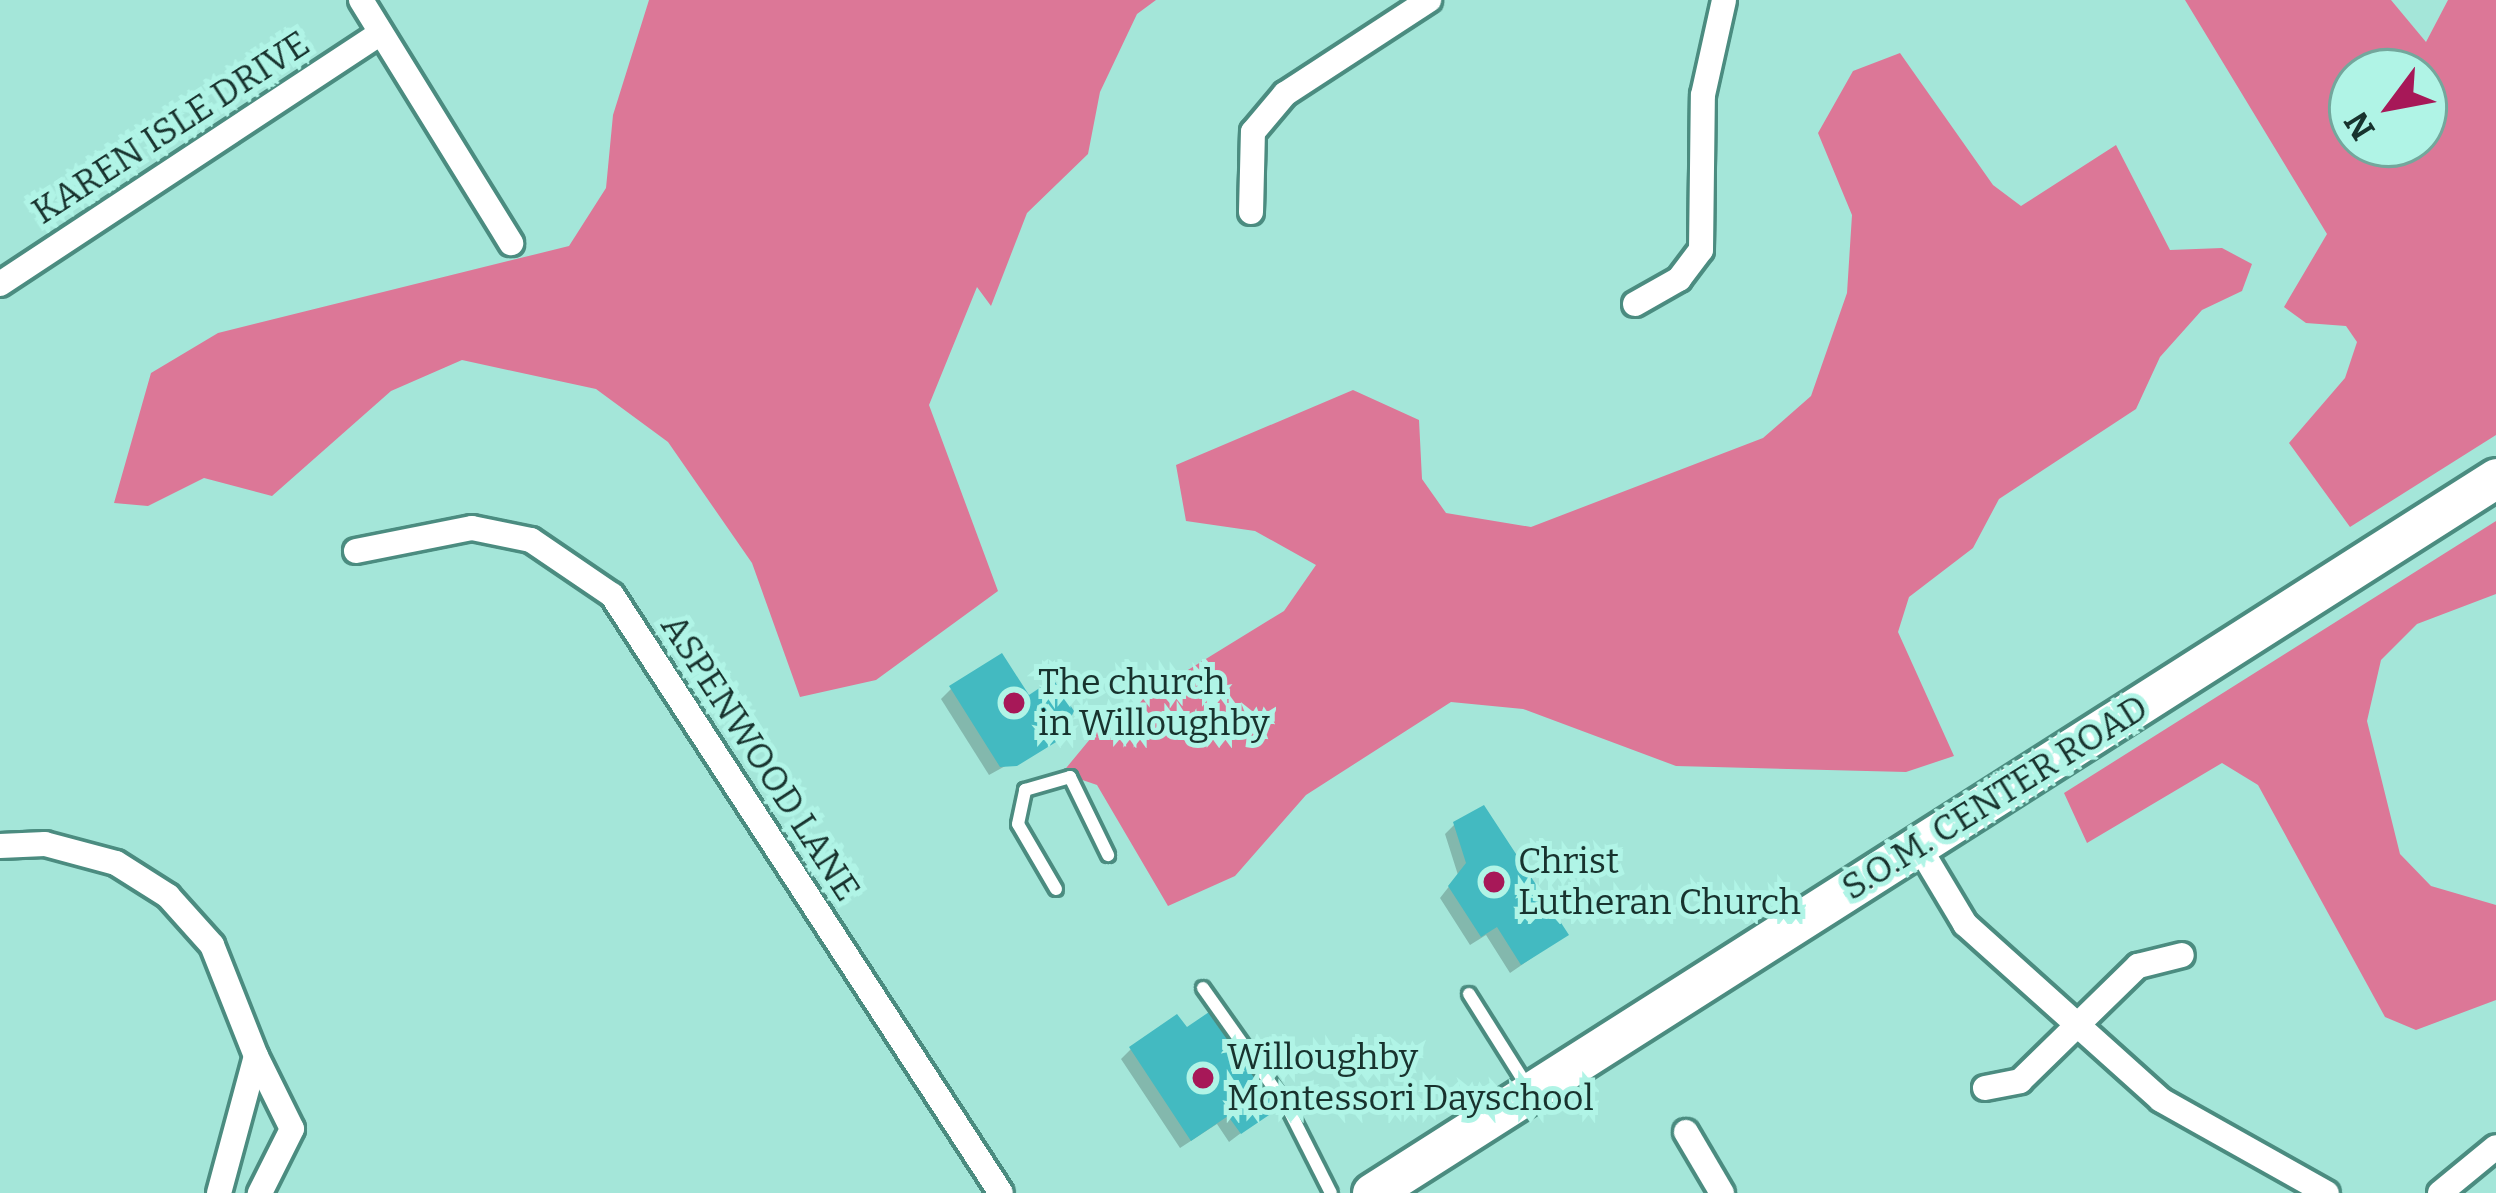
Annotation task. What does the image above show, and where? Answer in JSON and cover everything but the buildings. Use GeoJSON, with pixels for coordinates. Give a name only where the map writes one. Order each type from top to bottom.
{"type":"FeatureCollection","features":[{"type":"Feature","properties":{"kind":"main road","name":"S.O.M. CENTER ROAD"},"geometry":{"type":"LineString","coordinates":[[1372,1193],[2496,478]]}},
{"type":"Feature","properties":{"kind":"street"},"geometry":{"type":"LineString","coordinates":[[361,0],[511,243]]}},
{"type":"Feature","properties":{"kind":"street"},"geometry":{"type":"LineString","coordinates":[[1251,212],[1245,165],[1263,119],[1429,0]]}},
{"type":"Feature","properties":{"kind":"street"},"geometry":{"type":"LineString","coordinates":[[1635,304],[1679,279],[1701,250],[1703,95],[1724,0]]}},
{"type":"Feature","properties":{"kind":"street","name":"KAREN ISLE DRIVE"},"geometry":{"type":"LineString","coordinates":[[0,284],[381,33]]}},
{"type":"Feature","properties":{"kind":"street","name":"ASPENWOOD LANE"},"geometry":{"type":"LineString","coordinates":[[356,551],[472,527],[531,539],[612,596],[1000,1193]]}},
{"type":"Feature","properties":{"kind":"street"},"geometry":{"type":"LineString","coordinates":[[0,846],[80,850],[152,882],[212,945],[256,1056],[292,1129],[260,1193]]}},
{"type":"Feature","properties":{"kind":"street"},"geometry":{"type":"LineString","coordinates":[[1919,847],[1966,924],[2161,1100],[2327,1193]]}},
{"type":"Feature","properties":{"kind":"street"},"geometry":{"type":"LineString","coordinates":[[1985,1088],[2020,1081],[2138,966],[2182,955]]}},
{"type":"Feature","properties":{"kind":"street"},"geometry":{"type":"LineString","coordinates":[[219,1193],[256,1056]]}},
{"type":"Feature","properties":{"kind":"street"},"geometry":{"type":"LineString","coordinates":[[1686,1132],[1722,1193]]}},
{"type":"Feature","properties":{"kind":"street"},"geometry":{"type":"LineString","coordinates":[[2440,1193],[2496,1147]]}},
{"type":"Feature","properties":{"kind":"lane"},"geometry":{"type":"LineString","coordinates":[[1056,890],[1015,814],[1025,790],[1070,777],[1108,855]]}},
{"type":"Feature","properties":{"kind":"lane"},"geometry":{"type":"LineString","coordinates":[[1203,988],[1288,1108],[1331,1193]]}},
{"type":"Feature","properties":{"kind":"lane"},"geometry":{"type":"LineString","coordinates":[[1469,994],[1531,1092]]}},
{"type":"Feature","properties":{"kind":"shaded area"},"geometry":{"type":"Polygon","coordinates":[[[649,0],[1156,0],[1137,14],[1100,92],[1088,154],[1027,213],[991,306],[977,287],[929,405],[998,591],[876,680],[800,697],[752,563],[668,442],[596,389],[462,360],[391,391],[272,496],[204,478],[148,506],[114,503],[151,373],[218,333],[569,246],[606,188],[613,115],[649,0]]]}},
{"type":"Feature","properties":{"kind":"shaded area"},"geometry":{"type":"Polygon","coordinates":[[[2185,0],[2391,0],[2426,42],[2448,0],[2496,0],[2496,435],[2350,527],[2289,443],[2345,378],[2357,342],[2346,326],[2306,323],[2284,307],[2327,234],[2185,0]]]}},
{"type":"Feature","properties":{"kind":"shaded area"},"geometry":{"type":"Polygon","coordinates":[[[1900,53],[1993,185],[2021,206],[2116,145],[2170,250],[2222,248],[2252,264],[2242,291],[2202,310],[2160,357],[2136,409],[1999,499],[1973,548],[1909,597],[1898,632],[1954,756],[1906,772],[1676,766],[1523,709],[1451,702],[1306,795],[1235,876],[1168,906],[1097,785],[1062,773],[1105,721],[1284,611],[1316,565],[1255,531],[1186,521],[1176,465],[1353,390],[1419,420],[1422,479],[1446,513],[1531,527],[1763,438],[1811,396],[1847,293],[1852,215],[1818,133],[1853,71],[1900,53]]]}},
{"type":"Feature","properties":{"kind":"shaded area"},"geometry":{"type":"Polygon","coordinates":[[[2496,521],[2496,594],[2417,624],[2381,660],[2367,721],[2400,854],[2431,886],[2496,905],[2496,1000],[2416,1030],[2385,1017],[2258,785],[2222,763],[2087,843],[2064,793],[2496,521]]]}},
{"type":"Feature","properties":{"kind":"place","name":"The church in Willoughby"},"geometry":{"type":"Point","coordinates":[1014,703]}},
{"type":"Feature","properties":{"kind":"place","name":"Christ Lutheran Church"},"geometry":{"type":"Point","coordinates":[1494,882]}},
{"type":"Feature","properties":{"kind":"place","name":"Willoughby Montessori Dayschool"},"geometry":{"type":"Point","coordinates":[1203,1078]}}]}
